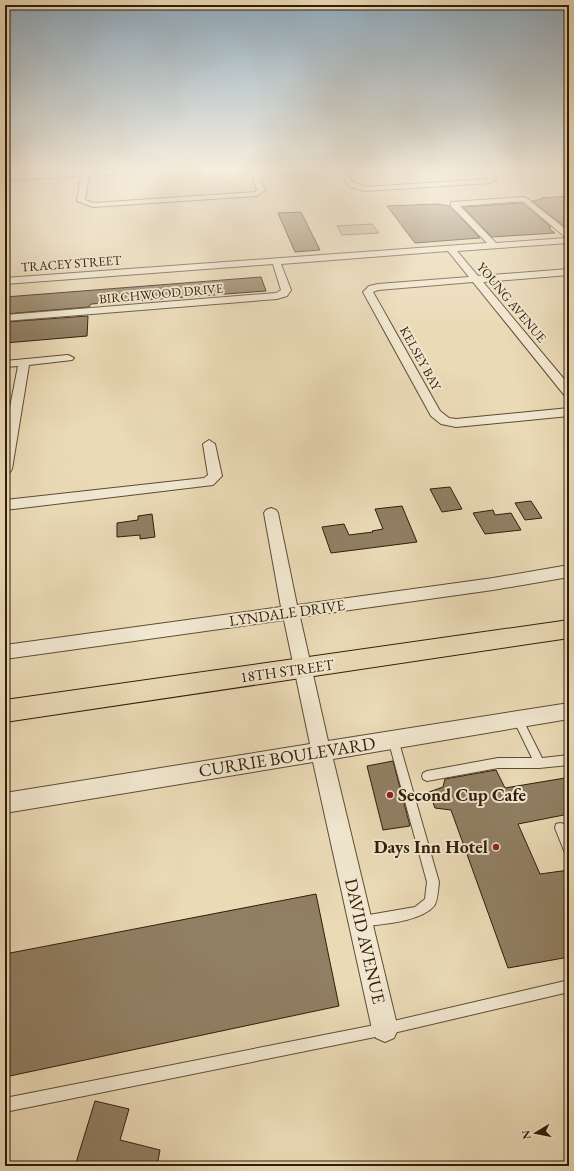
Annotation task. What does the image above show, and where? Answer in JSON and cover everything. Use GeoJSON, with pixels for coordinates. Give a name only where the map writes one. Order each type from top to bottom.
{"type":"FeatureCollection","features":[{"type":"Feature","properties":{"kind":"main road","name":"18TH STREET"},"geometry":{"type":"LineString","coordinates":[[5,711],[569,629]]}},
{"type":"Feature","properties":{"kind":"street"},"geometry":{"type":"LineString","coordinates":[[473,224],[493,245]]}},
{"type":"Feature","properties":{"kind":"street"},"geometry":{"type":"LineString","coordinates":[[555,224],[569,236]]}},
{"type":"Feature","properties":{"kind":"street","name":"TRACEY STREET"},"geometry":{"type":"LineString","coordinates":[[5,281],[569,240]]}},
{"type":"Feature","properties":{"kind":"street","name":"YOUNG AVENUE"},"geometry":{"type":"LineString","coordinates":[[450,248],[569,393]]}},
{"type":"Feature","properties":{"kind":"street","name":"BIRCHWOOD DRIVE"},"geometry":{"type":"LineString","coordinates":[[5,318],[277,296],[284,294],[286,290],[276,261]]}},
{"type":"Feature","properties":{"kind":"street"},"geometry":{"type":"LineString","coordinates":[[475,279],[569,272]]}},
{"type":"Feature","properties":{"kind":"street","name":"KELSEY BAY"},"geometry":{"type":"LineString","coordinates":[[475,279],[378,287],[369,291],[369,295],[435,413],[445,421],[456,423],[569,412]]}},
{"type":"Feature","properties":{"kind":"street"},"geometry":{"type":"LineString","coordinates":[[5,364],[68,358]]}},
{"type":"Feature","properties":{"kind":"street"},"geometry":{"type":"LineString","coordinates":[[5,469],[24,362]]}},
{"type":"Feature","properties":{"kind":"street"},"geometry":{"type":"LineString","coordinates":[[5,505],[208,482],[215,476],[209,444]]}},
{"type":"Feature","properties":{"kind":"street","name":"DAVID AVENUE"},"geometry":{"type":"LineString","coordinates":[[271,513],[302,669],[385,1029]]}},
{"type":"Feature","properties":{"kind":"street","name":"LYNDALE DRIVE"},"geometry":{"type":"LineString","coordinates":[[5,652],[493,584],[569,571]]}},
{"type":"Feature","properties":{"kind":"street","name":"CURRIE BOULEVARD"},"geometry":{"type":"LineString","coordinates":[[5,803],[569,711]]}},
{"type":"Feature","properties":{"kind":"lane"},"geometry":{"type":"LineString","coordinates":[[518,719],[540,763]]}},
{"type":"Feature","properties":{"kind":"lane"},"geometry":{"type":"LineString","coordinates":[[360,921],[417,912],[430,902],[433,882],[393,739]]}},
{"type":"Feature","properties":{"kind":"lane"},"geometry":{"type":"LineString","coordinates":[[427,776],[498,763],[540,763],[569,760]]}},
{"type":"Feature","properties":{"kind":"lane"},"geometry":{"type":"LineString","coordinates":[[560,828],[569,849]]}},
{"type":"Feature","properties":{"kind":"lane"},"geometry":{"type":"LineString","coordinates":[[5,1105],[385,1029],[569,986]]}},
{"type":"Feature","properties":{"kind":"shaded area"},"geometry":{"type":"Polygon","coordinates":[[[372,224],[379,233],[342,235],[337,226],[372,224]]]}},
{"type":"Feature","properties":{"kind":"building"},"geometry":{"type":"Polygon","coordinates":[[[283,224],[307,224],[320,250],[295,252],[283,224]]]}},
{"type":"Feature","properties":{"kind":"building"},"geometry":{"type":"Polygon","coordinates":[[[400,224],[467,224],[480,238],[415,243],[400,224]]]}},
{"type":"Feature","properties":{"kind":"building"},"geometry":{"type":"Polygon","coordinates":[[[479,224],[547,224],[551,227],[549,228],[555,233],[492,237],[479,224]]]}},
{"type":"Feature","properties":{"kind":"building"},"geometry":{"type":"Polygon","coordinates":[[[561,224],[569,224],[569,226],[564,226],[561,224]]]}},
{"type":"Feature","properties":{"kind":"building"},"geometry":{"type":"Polygon","coordinates":[[[261,277],[266,291],[91,304],[89,307],[5,314],[5,297],[261,277]]]}},
{"type":"Feature","properties":{"kind":"building"},"geometry":{"type":"Polygon","coordinates":[[[88,316],[87,336],[5,343],[5,322],[88,316]]]}},
{"type":"Feature","properties":{"kind":"building"},"geometry":{"type":"Polygon","coordinates":[[[450,487],[462,509],[442,512],[430,489],[450,487]]]}},
{"type":"Feature","properties":{"kind":"building"},"geometry":{"type":"Polygon","coordinates":[[[531,501],[542,518],[525,520],[515,503],[531,501]]]}},
{"type":"Feature","properties":{"kind":"building"},"geometry":{"type":"Polygon","coordinates":[[[402,506],[417,542],[331,553],[322,527],[344,524],[349,535],[373,532],[372,531],[383,529],[375,509],[402,506]]]}},
{"type":"Feature","properties":{"kind":"building"},"geometry":{"type":"Polygon","coordinates":[[[493,510],[495,515],[511,513],[521,530],[485,534],[473,513],[493,510]]]}},
{"type":"Feature","properties":{"kind":"building"},"geometry":{"type":"Polygon","coordinates":[[[152,514],[155,537],[140,539],[140,535],[117,537],[117,523],[138,520],[138,516],[152,514]]]}},
{"type":"Feature","properties":{"kind":"building","name":"Second Cup Cafe"},"geometry":{"type":"Polygon","coordinates":[[[393,761],[410,826],[383,830],[367,766],[393,761]]]}},
{"type":"Feature","properties":{"kind":"building","name":"Days Inn Hotel"},"geometry":{"type":"Polygon","coordinates":[[[496,770],[505,788],[565,778],[569,786],[569,814],[518,824],[540,874],[569,870],[569,957],[508,968],[451,810],[435,808],[429,792],[443,787],[445,779],[496,770]]]}},
{"type":"Feature","properties":{"kind":"building"},"geometry":{"type":"Polygon","coordinates":[[[316,894],[339,1006],[5,1077],[5,954],[316,894]]]}},
{"type":"Feature","properties":{"kind":"building"},"geometry":{"type":"Polygon","coordinates":[[[95,1101],[129,1109],[120,1140],[160,1150],[157,1166],[75,1166],[95,1101]]]}},
{"type":"Feature","properties":{"kind":"place","name":"Second Cup Cafe"},"geometry":{"type":"Point","coordinates":[390,795]}},
{"type":"Feature","properties":{"kind":"place","name":"Days Inn Hotel"},"geometry":{"type":"Point","coordinates":[496,847]}}]}
